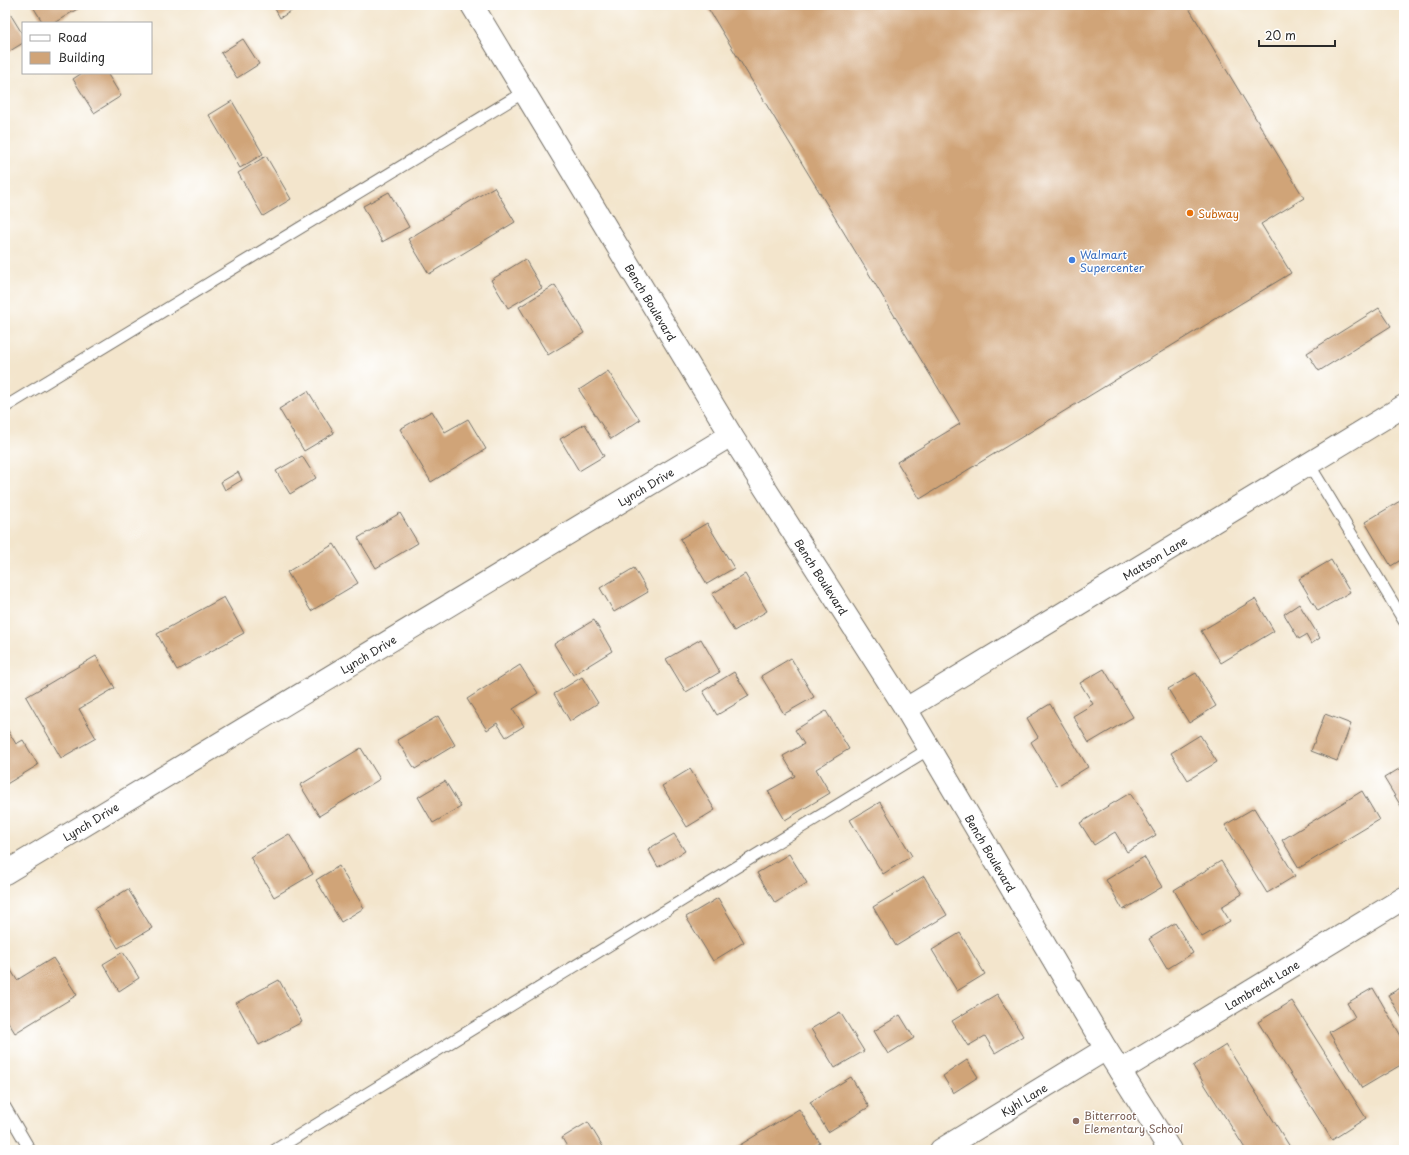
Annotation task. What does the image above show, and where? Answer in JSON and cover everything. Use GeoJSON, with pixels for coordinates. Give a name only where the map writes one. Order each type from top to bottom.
{"type":"FeatureCollection","features":[{"type":"Feature","properties":{"kind":"street","name":"Bench Boulevard"},"geometry":{"type":"LineString","coordinates":[[472,5],[731,435],[906,709],[1106,1049],[1170,1150]]}},
{"type":"Feature","properties":{"kind":"street","name":"Mattson Lane"},"geometry":{"type":"LineString","coordinates":[[906,709],[1404,406]]}},
{"type":"Feature","properties":{"kind":"street","name":"Lynch Drive"},"geometry":{"type":"LineString","coordinates":[[5,873],[731,435]]}},
{"type":"Feature","properties":{"kind":"street","name":"Lambrecht Lane"},"geometry":{"type":"LineString","coordinates":[[1120,1071],[1404,898]]}},
{"type":"Feature","properties":{"kind":"street","name":"Kyhl Lane"},"geometry":{"type":"LineString","coordinates":[[941,1150],[1106,1049]]}},
{"type":"Feature","properties":{"kind":"lane"},"geometry":{"type":"LineString","coordinates":[[5,407],[524,92]]}},
{"type":"Feature","properties":{"kind":"lane"},"geometry":{"type":"LineString","coordinates":[[1309,464],[1404,621]]}},
{"type":"Feature","properties":{"kind":"lane"},"geometry":{"type":"LineString","coordinates":[[275,1150],[929,749]]}},
{"type":"Feature","properties":{"kind":"lane"},"geometry":{"type":"LineString","coordinates":[[5,1107],[30,1150]]}},
{"type":"Feature","properties":{"kind":"building"},"geometry":{"type":"Polygon","coordinates":[[[32,5],[84,5],[56,22],[42,22],[32,5]]]}},
{"type":"Feature","properties":{"kind":"building"},"geometry":{"type":"Polygon","coordinates":[[[273,5],[301,5],[280,18],[273,5]]]}},
{"type":"Feature","properties":{"kind":"building","name":"Walmart Supercenter"},"geometry":{"type":"Polygon","coordinates":[[[706,5],[1187,5],[1304,198],[1261,224],[1291,273],[920,499],[897,462],[960,424],[706,5]]]}},
{"type":"Feature","properties":{"kind":"building"},"geometry":{"type":"Polygon","coordinates":[[[9,12],[22,33],[22,44],[5,54],[5,15],[9,12]]]}},
{"type":"Feature","properties":{"kind":"building"},"geometry":{"type":"Polygon","coordinates":[[[243,39],[259,64],[237,78],[221,53],[243,39]]]}},
{"type":"Feature","properties":{"kind":"building"},"geometry":{"type":"Polygon","coordinates":[[[80,74],[108,74],[121,96],[94,113],[73,79],[80,74]]]}},
{"type":"Feature","properties":{"kind":"building"},"geometry":{"type":"Polygon","coordinates":[[[232,101],[263,154],[240,168],[209,115],[232,101]]]}},
{"type":"Feature","properties":{"kind":"building"},"geometry":{"type":"Polygon","coordinates":[[[266,156],[291,199],[263,216],[238,173],[266,156]]]}},
{"type":"Feature","properties":{"kind":"building"},"geometry":{"type":"Polygon","coordinates":[[[494,187],[515,222],[429,274],[408,239],[494,187]]]}},
{"type":"Feature","properties":{"kind":"building"},"geometry":{"type":"Polygon","coordinates":[[[389,192],[409,227],[382,242],[363,206],[389,192]]]}},
{"type":"Feature","properties":{"kind":"building"},"geometry":{"type":"Polygon","coordinates":[[[525,259],[542,288],[508,308],[491,280],[525,259]]]}},
{"type":"Feature","properties":{"kind":"building"},"geometry":{"type":"Polygon","coordinates":[[[555,285],[584,333],[548,355],[519,307],[555,285]]]}},
{"type":"Feature","properties":{"kind":"building"},"geometry":{"type":"Polygon","coordinates":[[[1379,308],[1391,326],[1319,371],[1307,353],[1379,308]]]}},
{"type":"Feature","properties":{"kind":"building"},"geometry":{"type":"Polygon","coordinates":[[[608,371],[640,420],[611,439],[579,390],[608,371]]]}},
{"type":"Feature","properties":{"kind":"building"},"geometry":{"type":"Polygon","coordinates":[[[308,391],[334,433],[304,451],[279,409],[308,391]]]}},
{"type":"Feature","properties":{"kind":"building"},"geometry":{"type":"Polygon","coordinates":[[[432,411],[445,432],[468,419],[486,449],[431,482],[400,429],[432,411]]]}},
{"type":"Feature","properties":{"kind":"building"},"geometry":{"type":"Polygon","coordinates":[[[585,424],[604,456],[579,471],[560,439],[585,424]]]}},
{"type":"Feature","properties":{"kind":"building"},"geometry":{"type":"Polygon","coordinates":[[[302,456],[316,478],[290,494],[276,471],[302,456]]]}},
{"type":"Feature","properties":{"kind":"building"},"geometry":{"type":"Polygon","coordinates":[[[238,472],[242,480],[225,490],[221,482],[238,472]]]}},
{"type":"Feature","properties":{"kind":"building"},"geometry":{"type":"Polygon","coordinates":[[[1400,501],[1404,508],[1404,558],[1391,566],[1365,522],[1400,501]]]}},
{"type":"Feature","properties":{"kind":"building"},"geometry":{"type":"Polygon","coordinates":[[[400,513],[418,543],[376,568],[358,538],[400,513]]]}},
{"type":"Feature","properties":{"kind":"building"},"geometry":{"type":"Polygon","coordinates":[[[707,523],[734,568],[707,584],[680,539],[707,523]]]}},
{"type":"Feature","properties":{"kind":"building"},"geometry":{"type":"Polygon","coordinates":[[[334,544],[358,583],[311,611],[287,572],[334,544]]]}},
{"type":"Feature","properties":{"kind":"building"},"geometry":{"type":"Polygon","coordinates":[[[1331,560],[1350,592],[1318,611],[1299,579],[1331,560]]]}},
{"type":"Feature","properties":{"kind":"building"},"geometry":{"type":"Polygon","coordinates":[[[634,568],[648,592],[614,612],[600,588],[634,568]]]}},
{"type":"Feature","properties":{"kind":"building"},"geometry":{"type":"Polygon","coordinates":[[[745,574],[767,611],[734,631],[712,594],[745,574]]]}},
{"type":"Feature","properties":{"kind":"building"},"geometry":{"type":"Polygon","coordinates":[[[224,597],[244,633],[177,670],[157,634],[224,597]]]}},
{"type":"Feature","properties":{"kind":"building"},"geometry":{"type":"Polygon","coordinates":[[[1255,599],[1274,631],[1221,663],[1201,631],[1255,599]]]}},
{"type":"Feature","properties":{"kind":"building"},"geometry":{"type":"Polygon","coordinates":[[[1299,604],[1320,638],[1311,644],[1306,635],[1299,639],[1284,614],[1299,604]]]}},
{"type":"Feature","properties":{"kind":"building"},"geometry":{"type":"Polygon","coordinates":[[[594,620],[612,651],[573,675],[554,644],[594,620]]]}},
{"type":"Feature","properties":{"kind":"building"},"geometry":{"type":"Polygon","coordinates":[[[701,639],[720,672],[686,692],[666,659],[701,639]]]}},
{"type":"Feature","properties":{"kind":"building"},"geometry":{"type":"Polygon","coordinates":[[[96,656],[115,688],[79,709],[96,738],[61,758],[26,697],[96,656]]]}},
{"type":"Feature","properties":{"kind":"building"},"geometry":{"type":"Polygon","coordinates":[[[791,658],[814,697],[784,714],[761,676],[791,658]]]}},
{"type":"Feature","properties":{"kind":"building"},"geometry":{"type":"Polygon","coordinates":[[[520,665],[538,693],[513,709],[524,726],[506,737],[497,723],[487,730],[467,699],[520,665]]]}},
{"type":"Feature","properties":{"kind":"building"},"geometry":{"type":"Polygon","coordinates":[[[1104,669],[1133,717],[1089,743],[1073,716],[1093,704],[1080,683],[1104,669]]]}},
{"type":"Feature","properties":{"kind":"building"},"geometry":{"type":"Polygon","coordinates":[[[734,672],[749,696],[717,715],[703,691],[734,672]]]}},
{"type":"Feature","properties":{"kind":"building"},"geometry":{"type":"Polygon","coordinates":[[[1196,673],[1216,706],[1189,723],[1168,689],[1196,673]]]}},
{"type":"Feature","properties":{"kind":"building"},"geometry":{"type":"Polygon","coordinates":[[[582,677],[598,703],[570,721],[554,694],[582,677]]]}},
{"type":"Feature","properties":{"kind":"building"},"geometry":{"type":"Polygon","coordinates":[[[1050,704],[1088,767],[1057,786],[1031,742],[1038,737],[1027,718],[1050,704]]]}},
{"type":"Feature","properties":{"kind":"building"},"geometry":{"type":"Polygon","coordinates":[[[826,711],[849,749],[816,769],[830,793],[785,820],[768,791],[795,776],[783,756],[804,744],[795,730],[826,711]]]}},
{"type":"Feature","properties":{"kind":"building"},"geometry":{"type":"Polygon","coordinates":[[[1325,714],[1351,724],[1337,761],[1311,751],[1325,714]]]}},
{"type":"Feature","properties":{"kind":"building"},"geometry":{"type":"Polygon","coordinates":[[[438,716],[455,745],[415,769],[397,740],[438,716]]]}},
{"type":"Feature","properties":{"kind":"building"},"geometry":{"type":"Polygon","coordinates":[[[7,729],[16,744],[23,740],[38,765],[5,785],[5,730],[7,729]]]}},
{"type":"Feature","properties":{"kind":"building"},"geometry":{"type":"Polygon","coordinates":[[[1200,735],[1217,762],[1188,780],[1171,753],[1200,735]]]}},
{"type":"Feature","properties":{"kind":"building"},"geometry":{"type":"Polygon","coordinates":[[[361,748],[380,779],[319,816],[300,785],[361,748]]]}},
{"type":"Feature","properties":{"kind":"building"},"geometry":{"type":"Polygon","coordinates":[[[1404,766],[1404,811],[1384,778],[1404,766]]]}},
{"type":"Feature","properties":{"kind":"building"},"geometry":{"type":"Polygon","coordinates":[[[690,769],[715,810],[687,827],[662,786],[690,769]]]}},
{"type":"Feature","properties":{"kind":"building"},"geometry":{"type":"Polygon","coordinates":[[[445,781],[461,807],[433,823],[418,797],[445,781]]]}},
{"type":"Feature","properties":{"kind":"building"},"geometry":{"type":"Polygon","coordinates":[[[1362,791],[1379,820],[1299,868],[1282,840],[1362,791]]]}},
{"type":"Feature","properties":{"kind":"building"},"geometry":{"type":"Polygon","coordinates":[[[1130,793],[1156,835],[1127,852],[1115,832],[1094,845],[1080,823],[1130,793]]]}},
{"type":"Feature","properties":{"kind":"building"},"geometry":{"type":"Polygon","coordinates":[[[880,802],[912,856],[883,874],[850,820],[880,802]]]}},
{"type":"Feature","properties":{"kind":"building"},"geometry":{"type":"Polygon","coordinates":[[[1254,808],[1295,876],[1267,893],[1225,825],[1254,808]]]}},
{"type":"Feature","properties":{"kind":"building"},"geometry":{"type":"Polygon","coordinates":[[[289,834],[313,874],[274,897],[250,857],[289,834]]]}},
{"type":"Feature","properties":{"kind":"building"},"geometry":{"type":"Polygon","coordinates":[[[674,834],[685,851],[658,867],[648,849],[674,834]]]}},
{"type":"Feature","properties":{"kind":"building"},"geometry":{"type":"Polygon","coordinates":[[[789,854],[807,883],[775,903],[757,873],[789,854]]]}},
{"type":"Feature","properties":{"kind":"building"},"geometry":{"type":"Polygon","coordinates":[[[1144,857],[1162,887],[1123,910],[1106,880],[1144,857]]]}},
{"type":"Feature","properties":{"kind":"building"},"geometry":{"type":"Polygon","coordinates":[[[1221,861],[1242,894],[1221,907],[1230,921],[1202,937],[1174,890],[1221,861]]]}},
{"type":"Feature","properties":{"kind":"building"},"geometry":{"type":"Polygon","coordinates":[[[339,866],[364,908],[341,922],[316,880],[339,866]]]}},
{"type":"Feature","properties":{"kind":"building"},"geometry":{"type":"Polygon","coordinates":[[[924,876],[947,915],[896,946],[873,907],[924,876]]]}},
{"type":"Feature","properties":{"kind":"building"},"geometry":{"type":"Polygon","coordinates":[[[128,889],[152,928],[118,948],[95,909],[128,889]]]}},
{"type":"Feature","properties":{"kind":"building"},"geometry":{"type":"Polygon","coordinates":[[[718,898],[744,942],[713,961],[686,917],[718,898]]]}},
{"type":"Feature","properties":{"kind":"building"},"geometry":{"type":"Polygon","coordinates":[[[1175,923],[1193,953],[1167,969],[1149,939],[1175,923]]]}},
{"type":"Feature","properties":{"kind":"building"},"geometry":{"type":"Polygon","coordinates":[[[960,933],[985,974],[957,991],[932,950],[960,933]]]}},
{"type":"Feature","properties":{"kind":"building"},"geometry":{"type":"Polygon","coordinates":[[[123,952],[139,978],[119,991],[103,964],[123,952]]]}},
{"type":"Feature","properties":{"kind":"building"},"geometry":{"type":"Polygon","coordinates":[[[53,958],[77,995],[15,1033],[5,1017],[5,965],[7,964],[17,980],[53,958]]]}},
{"type":"Feature","properties":{"kind":"building"},"geometry":{"type":"Polygon","coordinates":[[[279,980],[302,1022],[259,1045],[236,1003],[279,980]]]}},
{"type":"Feature","properties":{"kind":"building"},"geometry":{"type":"Polygon","coordinates":[[[1404,986],[1404,1022],[1388,995],[1404,986]]]}},
{"type":"Feature","properties":{"kind":"building"},"geometry":{"type":"Polygon","coordinates":[[[1373,988],[1404,1041],[1404,1063],[1362,1088],[1329,1032],[1355,1017],[1347,1003],[1373,988]]]}},
{"type":"Feature","properties":{"kind":"building"},"geometry":{"type":"Polygon","coordinates":[[[997,994],[1023,1036],[995,1053],[985,1036],[968,1046],[952,1021],[997,994]]]}},
{"type":"Feature","properties":{"kind":"building"},"geometry":{"type":"Polygon","coordinates":[[[1292,1001],[1366,1118],[1332,1140],[1258,1022],[1292,1001]]]}},
{"type":"Feature","properties":{"kind":"building"},"geometry":{"type":"Polygon","coordinates":[[[840,1012],[864,1051],[835,1068],[811,1029],[840,1012]]]}},
{"type":"Feature","properties":{"kind":"building"},"geometry":{"type":"Polygon","coordinates":[[[900,1015],[914,1038],[888,1054],[874,1031],[900,1015]]]}},
{"type":"Feature","properties":{"kind":"building"},"geometry":{"type":"Polygon","coordinates":[[[1226,1045],[1292,1150],[1246,1150],[1193,1066],[1226,1045]]]}},
{"type":"Feature","properties":{"kind":"building"},"geometry":{"type":"Polygon","coordinates":[[[967,1060],[978,1077],[953,1093],[943,1076],[967,1060]]]}},
{"type":"Feature","properties":{"kind":"building"},"geometry":{"type":"Polygon","coordinates":[[[851,1077],[869,1107],[828,1132],[810,1102],[851,1077]]]}},
{"type":"Feature","properties":{"kind":"building"},"geometry":{"type":"Polygon","coordinates":[[[799,1109],[820,1143],[809,1150],[736,1150],[735,1148],[799,1109]]]}},
{"type":"Feature","properties":{"kind":"building"},"geometry":{"type":"Polygon","coordinates":[[[588,1122],[605,1150],[569,1150],[562,1138],[588,1122]]]}},
{"type":"Feature","properties":{"kind":"place","name":"Subway"},"geometry":{"type":"Point","coordinates":[1190,213]}},
{"type":"Feature","properties":{"kind":"place","name":"Walmart Supercenter"},"geometry":{"type":"Point","coordinates":[1072,260]}},
{"type":"Feature","properties":{"kind":"place","name":"Bitterroot Elementary School"},"geometry":{"type":"Point","coordinates":[1076,1121]}}]}
